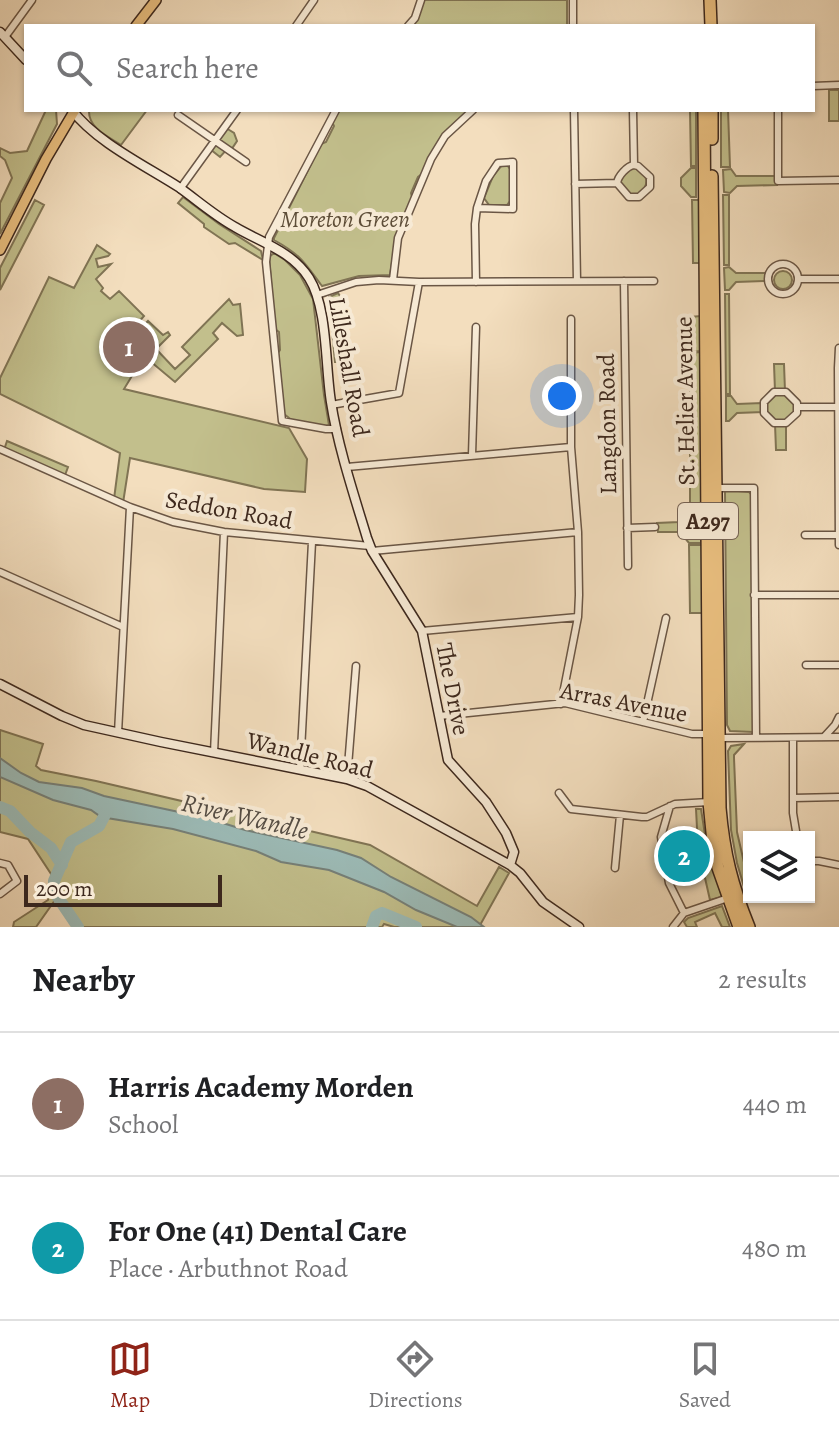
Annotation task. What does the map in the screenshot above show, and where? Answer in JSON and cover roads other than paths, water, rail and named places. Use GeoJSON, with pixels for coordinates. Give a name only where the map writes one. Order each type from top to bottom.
{"type":"FeatureCollection","features":[{"type":"Feature","properties":{"kind":"highway"},"geometry":{"type":"LineString","coordinates":[[703,0],[703,24]]}},
{"type":"Feature","properties":{"kind":"highway"},"geometry":{"type":"LineString","coordinates":[[710,0],[711,24]]}},
{"type":"Feature","properties":{"kind":"highway","name":"St. Helier Avenue"},"geometry":{"type":"LineString","coordinates":[[704,112],[714,736],[723,839],[734,891],[749,927]]}},
{"type":"Feature","properties":{"kind":"highway","name":"St. Helier Avenue"},"geometry":{"type":"LineString","coordinates":[[712,112],[714,736],[709,802],[718,868],[739,927]]}},
{"type":"Feature","properties":{"kind":"main road"},"geometry":{"type":"LineString","coordinates":[[138,24],[156,0]]}},
{"type":"Feature","properties":{"kind":"main road"},"geometry":{"type":"LineString","coordinates":[[0,250],[73,112]]}},
{"type":"Feature","properties":{"kind":"street"},"geometry":{"type":"LineString","coordinates":[[24,58],[3,35],[32,0]]}},
{"type":"Feature","properties":{"kind":"street"},"geometry":{"type":"LineString","coordinates":[[297,24],[314,0]]}},
{"type":"Feature","properties":{"kind":"street"},"geometry":{"type":"LineString","coordinates":[[410,24],[421,0]]}},
{"type":"Feature","properties":{"kind":"street"},"geometry":{"type":"LineString","coordinates":[[573,0],[573,24]]}},
{"type":"Feature","properties":{"kind":"street"},"geometry":{"type":"LineString","coordinates":[[815,86],[839,85]]}},
{"type":"Feature","properties":{"kind":"street","name":"Lilleshall Road"},"geometry":{"type":"LineString","coordinates":[[75,112],[80,121],[99,136],[231,225],[284,252],[301,267],[317,295],[321,310],[331,405],[347,467]]}},
{"type":"Feature","properties":{"kind":"street"},"geometry":{"type":"LineString","coordinates":[[180,189],[236,112]]}},
{"type":"Feature","properties":{"kind":"street"},"geometry":{"type":"LineString","coordinates":[[335,112],[278,220],[267,244],[266,262],[282,421],[337,429]]}},
{"type":"Feature","properties":{"kind":"street"},"geometry":{"type":"LineString","coordinates":[[393,280],[398,238],[431,159],[445,136],[471,112]]}},
{"type":"Feature","properties":{"kind":"street"},"geometry":{"type":"LineString","coordinates":[[574,112],[577,281]]}},
{"type":"Feature","properties":{"kind":"street"},"geometry":{"type":"LineString","coordinates":[[633,112],[634,165]]}},
{"type":"Feature","properties":{"kind":"street"},"geometry":{"type":"LineString","coordinates":[[778,112],[778,181],[839,180]]}},
{"type":"Feature","properties":{"kind":"street"},"geometry":{"type":"LineString","coordinates":[[178,115],[246,162]]}},
{"type":"Feature","properties":{"kind":"street"},"geometry":{"type":"LineString","coordinates":[[476,282],[477,208],[486,181],[498,163],[513,162],[513,209],[477,208]]}},
{"type":"Feature","properties":{"kind":"street"},"geometry":{"type":"LineString","coordinates":[[634,165],[650,177],[650,187],[639,197],[629,197],[617,183],[617,179],[634,165]]}},
{"type":"Feature","properties":{"kind":"street"},"geometry":{"type":"LineString","coordinates":[[575,184],[617,183]]}},
{"type":"Feature","properties":{"kind":"street"},"geometry":{"type":"LineString","coordinates":[[785,264],[799,279],[788,294],[778,294],[769,285],[769,275],[776,266],[785,264]]}},
{"type":"Feature","properties":{"kind":"street"},"geometry":{"type":"LineString","coordinates":[[799,279],[839,279]]}},
{"type":"Feature","properties":{"kind":"street"},"geometry":{"type":"LineString","coordinates":[[317,295],[356,282],[393,280],[654,281]]}},
{"type":"Feature","properties":{"kind":"street","name":"Langdon Road"},"geometry":{"type":"LineString","coordinates":[[624,281],[628,566]]}},
{"type":"Feature","properties":{"kind":"street"},"geometry":{"type":"LineString","coordinates":[[331,405],[399,393],[419,282]]}},
{"type":"Feature","properties":{"kind":"street"},"geometry":{"type":"LineString","coordinates":[[561,704],[578,617],[578,532],[571,447],[571,319]]}},
{"type":"Feature","properties":{"kind":"street"},"geometry":{"type":"LineString","coordinates":[[472,455],[476,327]]}},
{"type":"Feature","properties":{"kind":"street"},"geometry":{"type":"LineString","coordinates":[[839,348],[839,545]]}},
{"type":"Feature","properties":{"kind":"street"},"geometry":{"type":"LineString","coordinates":[[774,392],[786,392],[798,407],[797,413],[786,423],[774,423],[764,413],[764,402],[774,392]]}},
{"type":"Feature","properties":{"kind":"street"},"geometry":{"type":"LineString","coordinates":[[798,407],[838,407]]}},
{"type":"Feature","properties":{"kind":"street"},"geometry":{"type":"LineString","coordinates":[[347,467],[571,447]]}},
{"type":"Feature","properties":{"kind":"street","name":"Seddon Road"},"geometry":{"type":"LineString","coordinates":[[0,449],[130,507],[173,522],[224,532],[371,548],[578,532]]}},
{"type":"Feature","properties":{"kind":"street","name":"The Drive"},"geometry":{"type":"LineString","coordinates":[[347,467],[371,548],[422,631],[448,760],[495,814],[514,852],[510,865]]}},
{"type":"Feature","properties":{"kind":"street","name":"St. Helier Avenue"},"geometry":{"type":"LineString","coordinates":[[715,488],[754,488],[756,737]]}},
{"type":"Feature","properties":{"kind":"street"},"geometry":{"type":"LineString","coordinates":[[118,733],[130,507]]}},
{"type":"Feature","properties":{"kind":"street"},"geometry":{"type":"LineString","coordinates":[[627,528],[655,527]]}},
{"type":"Feature","properties":{"kind":"street"},"geometry":{"type":"LineString","coordinates":[[214,753],[224,532]]}},
{"type":"Feature","properties":{"kind":"street"},"geometry":{"type":"LineString","coordinates":[[805,535],[839,535]]}},
{"type":"Feature","properties":{"kind":"street"},"geometry":{"type":"LineString","coordinates":[[300,770],[312,542]]}},
{"type":"Feature","properties":{"kind":"street"},"geometry":{"type":"LineString","coordinates":[[0,572],[123,627]]}},
{"type":"Feature","properties":{"kind":"street"},"geometry":{"type":"LineString","coordinates":[[754,595],[839,595]]}},
{"type":"Feature","properties":{"kind":"street"},"geometry":{"type":"LineString","coordinates":[[422,631],[578,617]]}},
{"type":"Feature","properties":{"kind":"street"},"geometry":{"type":"LineString","coordinates":[[643,722],[666,618]]}},
{"type":"Feature","properties":{"kind":"street"},"geometry":{"type":"LineString","coordinates":[[806,665],[839,665]]}},
{"type":"Feature","properties":{"kind":"street"},"geometry":{"type":"LineString","coordinates":[[347,779],[356,666]]}},
{"type":"Feature","properties":{"kind":"street","name":"Wandle Road"},"geometry":{"type":"LineString","coordinates":[[0,684],[71,720],[118,733],[347,779],[370,787],[510,865],[543,902],[579,927]]}},
{"type":"Feature","properties":{"kind":"street","name":"Arras Avenue"},"geometry":{"type":"LineString","coordinates":[[439,716],[561,704],[692,734],[839,737]]}},
{"type":"Feature","properties":{"kind":"street"},"geometry":{"type":"LineString","coordinates":[[824,737],[839,717]]}},
{"type":"Feature","properties":{"kind":"street"},"geometry":{"type":"LineString","coordinates":[[793,738],[793,813],[796,831]]}},
{"type":"Feature","properties":{"kind":"street"},"geometry":{"type":"LineString","coordinates":[[559,793],[571,809],[645,817],[670,806],[709,802]]}},
{"type":"Feature","properties":{"kind":"street"},"geometry":{"type":"LineString","coordinates":[[793,798],[839,797]]}},
{"type":"Feature","properties":{"kind":"street"},"geometry":{"type":"LineString","coordinates":[[670,806],[661,837],[669,883],[684,913]]}},
{"type":"Feature","properties":{"kind":"street"},"geometry":{"type":"LineString","coordinates":[[615,868],[620,815]]}},
{"type":"Feature","properties":{"kind":"street"},"geometry":{"type":"LineString","coordinates":[[815,861],[839,865]]}},
{"type":"Feature","properties":{"kind":"street"},"geometry":{"type":"LineString","coordinates":[[0,863],[8,865],[17,881],[0,894]]}},
{"type":"Feature","properties":{"kind":"street"},"geometry":{"type":"LineString","coordinates":[[673,927],[684,913],[728,898]]}},
{"type":"Feature","properties":{"kind":"water"},"geometry":{"type":"Polygon","coordinates":[[[0,758],[39,782],[82,788],[104,796],[207,818],[361,858],[484,927],[457,927],[329,870],[281,862],[256,851],[173,829],[101,817],[91,810],[53,800],[0,777],[0,758]]]}},
{"type":"Feature","properties":{"kind":"waterway"},"geometry":{"type":"LineString","coordinates":[[0,807],[10,811],[51,848],[62,865]]}},
{"type":"Feature","properties":{"kind":"waterway"},"geometry":{"type":"LineString","coordinates":[[78,927],[55,893],[54,881],[71,842],[99,826],[108,809]]}},
{"type":"Feature","properties":{"kind":"waterway"},"geometry":{"type":"LineString","coordinates":[[372,927],[376,916],[382,913],[416,927]]}},
{"type":"Feature","properties":{"kind":"place","name":"Harris Academy Morden"},"geometry":{"type":"Point","coordinates":[129,347]}},
{"type":"Feature","properties":{"kind":"place","name":"For One (41) Dental Care"},"geometry":{"type":"Point","coordinates":[684,856]}},
{"type":"Feature","properties":{"kind":"park label","name":"Moreton Green"},"geometry":{"type":"Point","coordinates":[345,219]}},
{"type":"Feature","properties":{"kind":"water label","name":"River Wandle"},"geometry":{"type":"Point","coordinates":[245,816]}}]}
